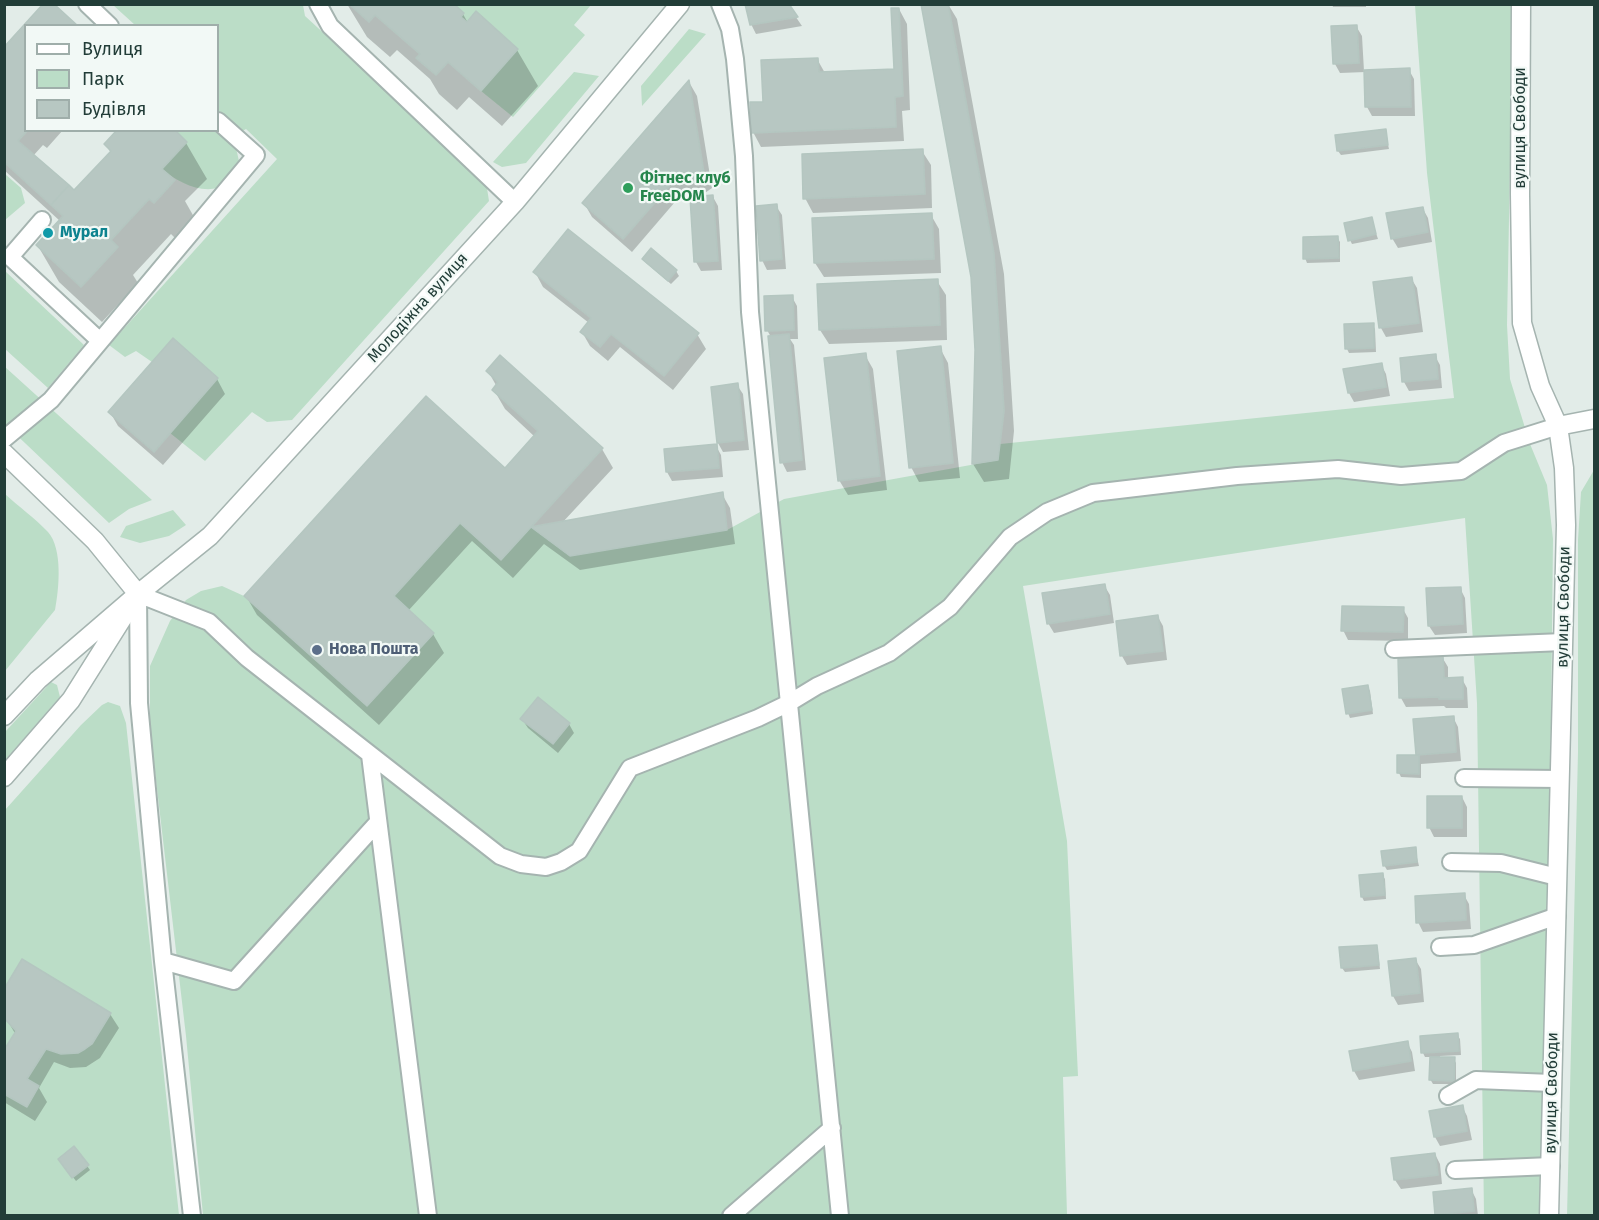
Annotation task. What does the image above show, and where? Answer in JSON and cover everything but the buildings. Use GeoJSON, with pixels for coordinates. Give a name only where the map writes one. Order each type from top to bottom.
{"type":"FeatureCollection","features":[{"type":"Feature","properties":{"kind":"street","name":"Молодіжна вулиця"},"geometry":{"type":"LineString","coordinates":[[4,716],[38,680],[210,536],[515,202],[680,4]]}},
{"type":"Feature","properties":{"kind":"street","name":"вулиця Свободи"},"geometry":{"type":"LineString","coordinates":[[1521,4],[1522,323],[1540,386],[1558,426],[1564,468],[1566,525],[1549,1215]]}},
{"type":"Feature","properties":{"kind":"street"},"geometry":{"type":"LineString","coordinates":[[1558,426],[1594,419]]}},
{"type":"Feature","properties":{"kind":"street"},"geometry":{"type":"LineString","coordinates":[[4,453],[95,541],[138,594],[71,700],[4,777]]}},
{"type":"Feature","properties":{"kind":"lane"},"geometry":{"type":"LineString","coordinates":[[87,4],[108,24]]}},
{"type":"Feature","properties":{"kind":"lane"},"geometry":{"type":"LineString","coordinates":[[318,4],[330,26],[515,202]]}},
{"type":"Feature","properties":{"kind":"lane"},"geometry":{"type":"LineString","coordinates":[[720,4],[730,28],[735,59],[744,156],[750,312],[840,1215]]}},
{"type":"Feature","properties":{"kind":"lane"},"geometry":{"type":"LineString","coordinates":[[4,439],[51,400],[256,155],[219,122]]}},
{"type":"Feature","properties":{"kind":"lane"},"geometry":{"type":"LineString","coordinates":[[42,220],[10,257],[100,341]]}},
{"type":"Feature","properties":{"kind":"lane"},"geometry":{"type":"LineString","coordinates":[[192,1215],[163,961],[139,703],[138,594],[209,622],[247,658],[500,856],[521,864],[546,867],[561,862],[579,851],[630,768],[758,718],[817,686],[889,653],[950,607],[1010,537],[1047,512],[1093,493],[1237,476],[1338,469],[1401,476],[1461,471],[1504,443],[1558,426]]}},
{"type":"Feature","properties":{"kind":"lane"},"geometry":{"type":"LineString","coordinates":[[1394,650],[1563,642]]}},
{"type":"Feature","properties":{"kind":"lane"},"geometry":{"type":"LineString","coordinates":[[370,755],[428,1215]]}},
{"type":"Feature","properties":{"kind":"lane"},"geometry":{"type":"LineString","coordinates":[[1464,778],[1560,779]]}},
{"type":"Feature","properties":{"kind":"lane"},"geometry":{"type":"LineString","coordinates":[[163,961],[234,981],[378,822]]}},
{"type":"Feature","properties":{"kind":"lane"},"geometry":{"type":"LineString","coordinates":[[1451,862],[1501,863],[1557,877]]}},
{"type":"Feature","properties":{"kind":"lane"},"geometry":{"type":"LineString","coordinates":[[1440,947],[1474,945],[1557,916]]}},
{"type":"Feature","properties":{"kind":"lane"},"geometry":{"type":"LineString","coordinates":[[1448,1096],[1476,1080],[1552,1083]]}},
{"type":"Feature","properties":{"kind":"lane"},"geometry":{"type":"LineString","coordinates":[[731,1215],[832,1128]]}},
{"type":"Feature","properties":{"kind":"lane"},"geometry":{"type":"LineString","coordinates":[[1455,1170],[1551,1166]]}},
{"type":"Feature","properties":{"kind":"green space"},"geometry":{"type":"Polygon","coordinates":[[[113,5],[303,5],[305,16],[486,182],[489,201],[292,420],[267,422],[252,412],[205,461],[170,433],[218,378],[173,339],[152,362],[136,351],[125,357],[109,345],[277,159],[246,129],[232,137],[241,170],[233,180],[219,188],[193,187],[162,169],[175,132],[219,132],[219,24],[134,24],[113,5]]]}},
{"type":"Feature","properties":{"kind":"green space"},"geometry":{"type":"Polygon","coordinates":[[[454,5],[591,5],[574,25],[585,35],[513,117],[481,91],[518,49],[476,11],[467,22],[454,5]]]}},
{"type":"Feature","properties":{"kind":"green space"},"geometry":{"type":"Polygon","coordinates":[[[1415,5],[1513,5],[1507,325],[1510,379],[1530,444],[1547,485],[1553,539],[1550,819],[1539,1215],[1484,1215],[1477,703],[1465,518],[1023,586],[1067,841],[1078,1076],[1063,1077],[1067,1215],[203,1215],[186,1036],[150,729],[150,666],[170,621],[186,600],[201,591],[222,586],[244,596],[367,706],[434,633],[394,596],[460,523],[501,560],[531,527],[570,556],[727,530],[784,499],[998,460],[1000,444],[1454,398],[1427,173],[1415,5]]]}},
{"type":"Feature","properties":{"kind":"green space"},"geometry":{"type":"Polygon","coordinates":[[[689,29],[706,34],[642,106],[641,86],[689,29]]]}},
{"type":"Feature","properties":{"kind":"green space"},"geometry":{"type":"Polygon","coordinates":[[[574,72],[599,76],[526,163],[502,167],[493,162],[574,72]]]}},
{"type":"Feature","properties":{"kind":"green space"},"geometry":{"type":"Polygon","coordinates":[[[5,174],[21,188],[25,203],[5,220],[5,174]]]}},
{"type":"Feature","properties":{"kind":"green space"},"geometry":{"type":"Polygon","coordinates":[[[5,271],[84,345],[48,388],[5,349],[5,271]]]}},
{"type":"Feature","properties":{"kind":"green space"},"geometry":{"type":"Polygon","coordinates":[[[4,366],[152,500],[129,509],[109,523],[5,424],[4,366]]]}},
{"type":"Feature","properties":{"kind":"green space"},"geometry":{"type":"Polygon","coordinates":[[[1594,470],[1594,1215],[1567,1216],[1578,752],[1578,540],[1581,492],[1594,470]]]}},
{"type":"Feature","properties":{"kind":"green space"},"geometry":{"type":"Polygon","coordinates":[[[5,494],[38,522],[53,539],[59,570],[55,610],[5,671],[5,494]]]}},
{"type":"Feature","properties":{"kind":"green space"},"geometry":{"type":"Polygon","coordinates":[[[173,510],[186,525],[169,536],[140,543],[120,537],[126,526],[173,510]]]}},
{"type":"Feature","properties":{"kind":"green space"},"geometry":{"type":"Polygon","coordinates":[[[51,682],[57,685],[60,697],[5,760],[5,732],[51,682]]]}},
{"type":"Feature","properties":{"kind":"green space"},"geometry":{"type":"Polygon","coordinates":[[[108,702],[120,706],[126,723],[179,1215],[5,1216],[5,810],[81,725],[108,702]]]}},
{"type":"Feature","properties":{"kind":"place","name":"Фітнес клуб FreeDOM"},"geometry":{"type":"Point","coordinates":[628,188]}},
{"type":"Feature","properties":{"kind":"place","name":"Мурал"},"geometry":{"type":"Point","coordinates":[48,233]}},
{"type":"Feature","properties":{"kind":"place","name":"Нова Пошта"},"geometry":{"type":"Point","coordinates":[317,650]}}]}
